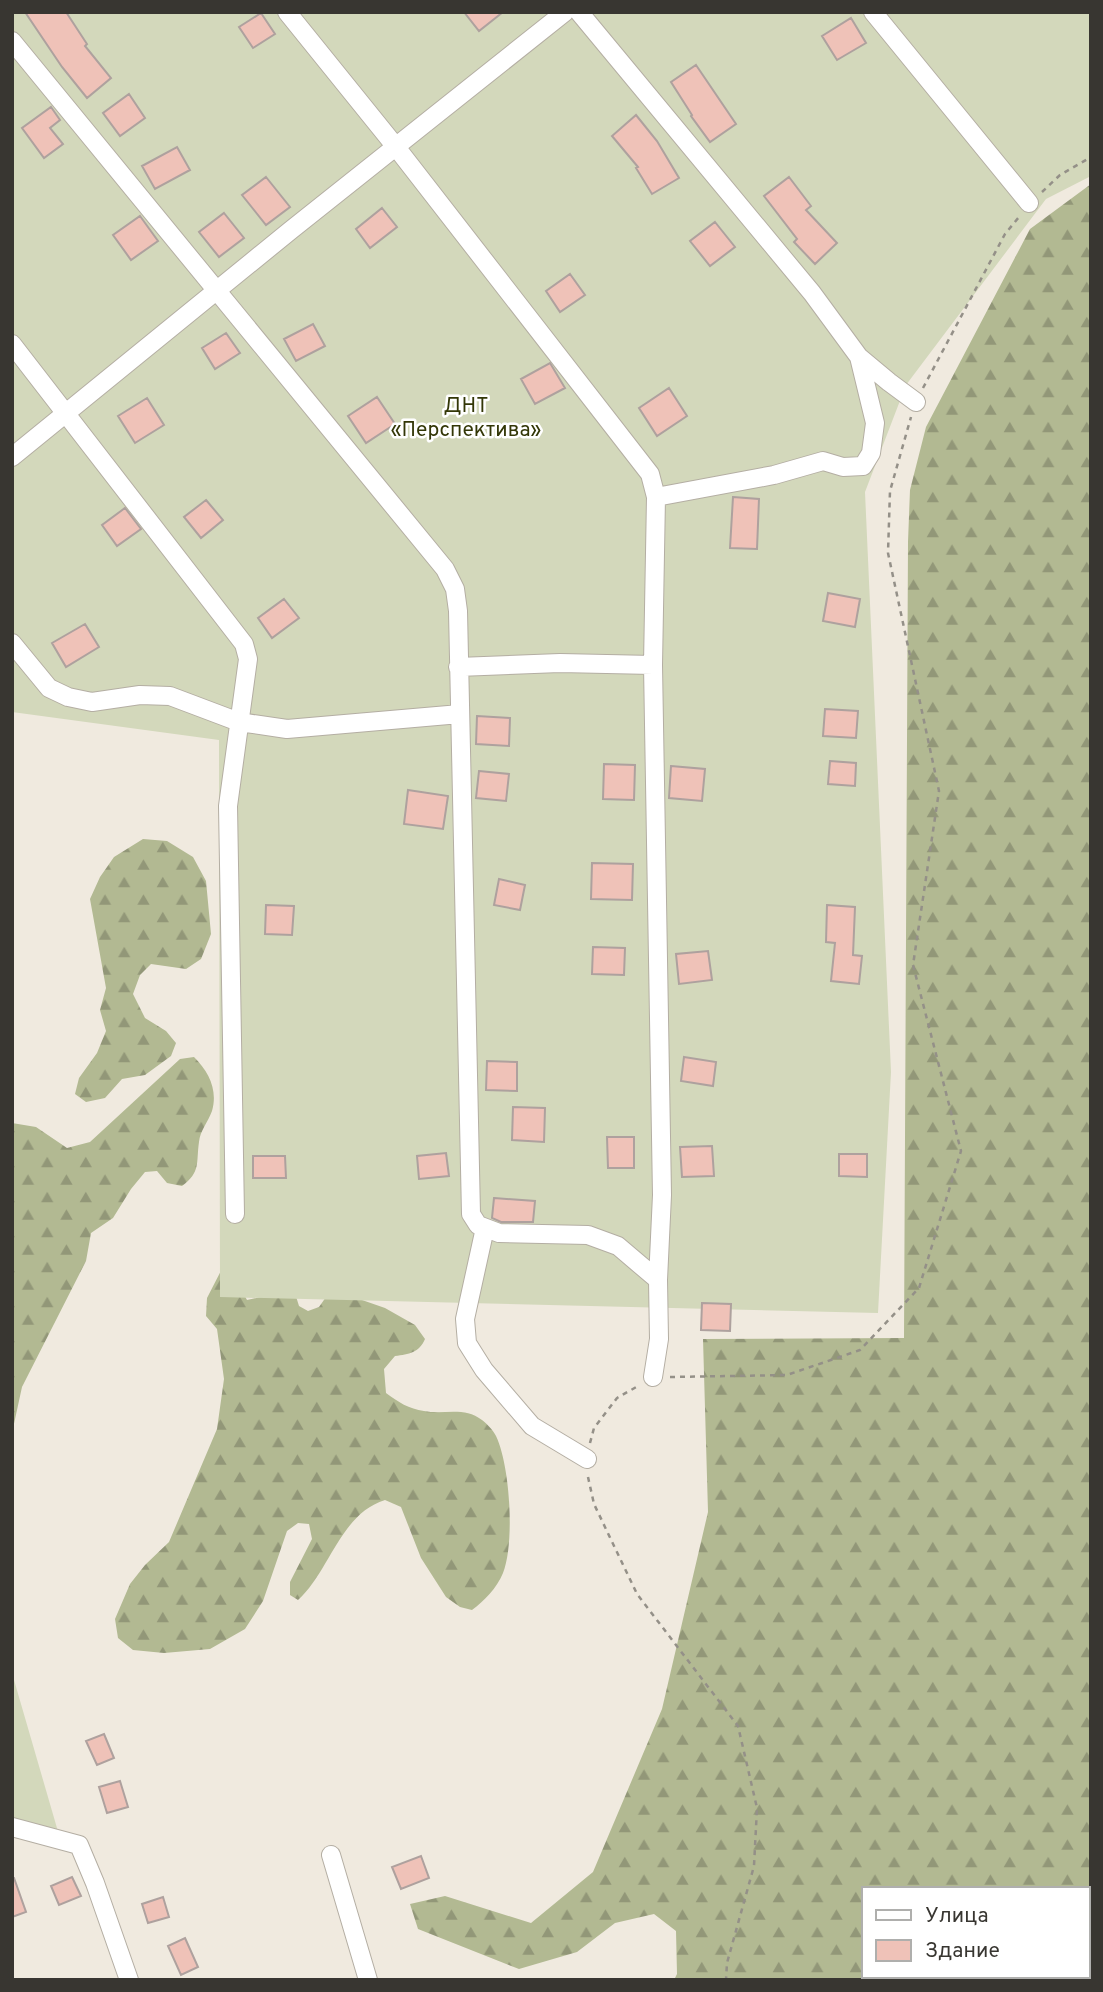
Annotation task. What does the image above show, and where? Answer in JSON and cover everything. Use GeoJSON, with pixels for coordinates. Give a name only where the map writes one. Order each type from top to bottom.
{"type":"FeatureCollection","features":[{"type":"Feature","properties":{"kind":"street"},"geometry":{"type":"LineString","coordinates":[[287,12],[396,147],[650,474],[656,498],[653,665],[662,1195],[658,1280],[659,1339],[653,1377]]}},
{"type":"Feature","properties":{"kind":"street"},"geometry":{"type":"LineString","coordinates":[[12,457],[565,12]]}},
{"type":"Feature","properties":{"kind":"street"},"geometry":{"type":"LineString","coordinates":[[579,12],[812,293],[859,357],[916,402]]}},
{"type":"Feature","properties":{"kind":"street"},"geometry":{"type":"LineString","coordinates":[[873,12],[1029,203]]}},
{"type":"Feature","properties":{"kind":"street"},"geometry":{"type":"LineString","coordinates":[[12,41],[445,569],[456,589],[471,1214],[478,1225],[499,1233],[588,1235],[618,1246],[658,1280]]}},
{"type":"Feature","properties":{"kind":"street"},"geometry":{"type":"LineString","coordinates":[[12,344],[244,644],[248,659],[228,806],[235,1214]]}},
{"type":"Feature","properties":{"kind":"street"},"geometry":{"type":"LineString","coordinates":[[656,498],[774,475],[823,461],[843,467],[863,466],[871,453],[875,423],[859,357]]}},
{"type":"Feature","properties":{"kind":"street"},"geometry":{"type":"LineString","coordinates":[[12,643],[49,688],[68,697],[92,702],[140,695],[170,696],[239,722],[287,729],[460,714]]}},
{"type":"Feature","properties":{"kind":"street"},"geometry":{"type":"LineString","coordinates":[[458,667],[560,663],[653,665]]}},
{"type":"Feature","properties":{"kind":"street"},"geometry":{"type":"LineString","coordinates":[[485,1228],[465,1319],[467,1343],[484,1370],[532,1426],[587,1459]]}},
{"type":"Feature","properties":{"kind":"street"},"geometry":{"type":"LineString","coordinates":[[12,1826],[79,1845],[130,1980]]}},
{"type":"Feature","properties":{"kind":"street"},"geometry":{"type":"LineString","coordinates":[[331,1855],[368,1980]]}},
{"type":"Feature","properties":{"kind":"path"},"geometry":{"type":"LineString","coordinates":[[726,1980],[727,1963],[754,1866],[757,1808],[738,1726],[637,1594],[594,1504],[587,1459],[594,1428],[617,1398],[653,1377],[787,1375],[860,1350],[919,1287],[961,1151],[914,965],[939,791],[888,553],[890,491],[916,402],[1005,234],[1029,203],[1060,175],[1091,157]]}},
{"type":"Feature","properties":{"kind":"green space","name":"ДНТ «Перспектива»"},"geometry":{"type":"Polygon","coordinates":[[[12,12],[1091,12],[1091,176],[1046,199],[906,385],[865,492],[891,1072],[878,1313],[220,1297],[219,740],[12,712],[12,12]]]}},
{"type":"Feature","properties":{"kind":"green space"},"geometry":{"type":"Polygon","coordinates":[[[1091,184],[1091,1980],[674,1980],[677,1974],[676,1931],[654,1914],[615,1923],[577,1952],[519,1969],[418,1929],[410,1904],[445,1896],[531,1923],[593,1872],[662,1709],[708,1512],[703,1339],[904,1338],[908,542],[910,490],[926,427],[1030,229],[1091,184]]]}},
{"type":"Feature","properties":{"kind":"green space"},"geometry":{"type":"Polygon","coordinates":[[[143,839],[167,841],[193,857],[206,881],[211,934],[201,959],[186,969],[151,964],[140,975],[133,994],[145,1018],[166,1031],[176,1043],[171,1056],[145,1075],[122,1079],[105,1098],[86,1102],[75,1094],[79,1078],[97,1053],[106,1031],[100,1010],[106,988],[90,899],[100,877],[114,857],[143,839]]]}},
{"type":"Feature","properties":{"kind":"green space"},"geometry":{"type":"Polygon","coordinates":[[[194,1057],[208,1075],[214,1096],[212,1111],[202,1130],[195,1171],[182,1186],[167,1183],[157,1171],[145,1172],[113,1218],[91,1233],[86,1261],[22,1387],[12,1433],[12,1123],[36,1127],[67,1148],[90,1142],[180,1059],[194,1057]]]}},
{"type":"Feature","properties":{"kind":"green space"},"geometry":{"type":"Polygon","coordinates":[[[226,1261],[247,1300],[294,1290],[299,1306],[308,1311],[319,1307],[326,1297],[339,1292],[385,1308],[415,1325],[425,1339],[423,1344],[417,1350],[395,1356],[384,1369],[386,1393],[404,1405],[419,1410],[468,1413],[484,1422],[496,1436],[508,1484],[510,1524],[507,1560],[500,1579],[490,1594],[472,1610],[460,1607],[446,1597],[421,1558],[401,1507],[385,1500],[357,1517],[298,1600],[290,1595],[290,1582],[312,1539],[309,1524],[298,1523],[287,1531],[263,1601],[245,1629],[210,1649],[164,1653],[133,1650],[118,1638],[115,1619],[130,1584],[169,1542],[217,1429],[224,1379],[217,1329],[206,1316],[207,1298],[226,1261]]]}},
{"type":"Feature","properties":{"kind":"green space"},"geometry":{"type":"Polygon","coordinates":[[[12,1673],[59,1835],[12,1821],[12,1673]]]}},
{"type":"Feature","properties":{"kind":"building"},"geometry":{"type":"Polygon","coordinates":[[[25,12],[66,12],[87,44],[85,46],[111,78],[87,98],[62,67],[25,12]]]}},
{"type":"Feature","properties":{"kind":"building"},"geometry":{"type":"Polygon","coordinates":[[[464,12],[503,12],[479,31],[464,12]]]}},
{"type":"Feature","properties":{"kind":"building"},"geometry":{"type":"Polygon","coordinates":[[[261,13],[275,34],[253,48],[239,27],[261,13]]]}},
{"type":"Feature","properties":{"kind":"building"},"geometry":{"type":"Polygon","coordinates":[[[851,18],[866,43],[837,60],[822,36],[851,18]]]}},
{"type":"Feature","properties":{"kind":"building"},"geometry":{"type":"Polygon","coordinates":[[[696,65],[736,124],[710,142],[671,82],[696,65]]]}},
{"type":"Feature","properties":{"kind":"building"},"geometry":{"type":"Polygon","coordinates":[[[129,94],[145,118],[120,136],[103,113],[129,94]]]}},
{"type":"Feature","properties":{"kind":"building"},"geometry":{"type":"Polygon","coordinates":[[[51,107],[60,120],[50,128],[63,144],[44,158],[22,128],[51,107]]]}},
{"type":"Feature","properties":{"kind":"building"},"geometry":{"type":"Polygon","coordinates":[[[636,115],[657,141],[679,178],[652,194],[636,168],[638,167],[612,136],[636,115]]]}},
{"type":"Feature","properties":{"kind":"building"},"geometry":{"type":"Polygon","coordinates":[[[177,147],[190,170],[155,189],[142,166],[177,147]]]}},
{"type":"Feature","properties":{"kind":"building"},"geometry":{"type":"Polygon","coordinates":[[[266,177],[290,207],[266,225],[242,195],[266,177]]]}},
{"type":"Feature","properties":{"kind":"building"},"geometry":{"type":"Polygon","coordinates":[[[789,177],[811,206],[806,210],[837,243],[815,264],[794,242],[797,239],[764,196],[789,177]]]}},
{"type":"Feature","properties":{"kind":"building"},"geometry":{"type":"Polygon","coordinates":[[[382,208],[397,227],[370,248],[356,229],[382,208]]]}},
{"type":"Feature","properties":{"kind":"building"},"geometry":{"type":"Polygon","coordinates":[[[224,213],[244,238],[219,257],[199,232],[224,213]]]}},
{"type":"Feature","properties":{"kind":"building"},"geometry":{"type":"Polygon","coordinates":[[[140,216],[158,241],[131,260],[113,235],[140,216]]]}},
{"type":"Feature","properties":{"kind":"building"},"geometry":{"type":"Polygon","coordinates":[[[715,222],[735,247],[710,266],[690,241],[715,222]]]}},
{"type":"Feature","properties":{"kind":"building"},"geometry":{"type":"Polygon","coordinates":[[[570,274],[585,295],[560,312],[546,291],[570,274]]]}},
{"type":"Feature","properties":{"kind":"building"},"geometry":{"type":"Polygon","coordinates":[[[313,324],[325,346],[296,361],[284,339],[313,324]]]}},
{"type":"Feature","properties":{"kind":"building"},"geometry":{"type":"Polygon","coordinates":[[[226,333],[240,353],[215,369],[202,348],[226,333]]]}},
{"type":"Feature","properties":{"kind":"building"},"geometry":{"type":"Polygon","coordinates":[[[550,363],[565,388],[535,404],[521,379],[550,363]]]}},
{"type":"Feature","properties":{"kind":"building"},"geometry":{"type":"Polygon","coordinates":[[[669,388],[687,416],[657,436],[639,408],[669,388]]]}},
{"type":"Feature","properties":{"kind":"building"},"geometry":{"type":"Polygon","coordinates":[[[377,397],[395,424],[366,443],[348,416],[377,397]]]}},
{"type":"Feature","properties":{"kind":"building"},"geometry":{"type":"Polygon","coordinates":[[[147,398],[164,425],[135,443],[118,416],[147,398]]]}},
{"type":"Feature","properties":{"kind":"building"},"geometry":{"type":"Polygon","coordinates":[[[733,497],[759,499],[757,549],[730,548],[733,497]]]}},
{"type":"Feature","properties":{"kind":"building"},"geometry":{"type":"Polygon","coordinates":[[[206,500],[223,520],[201,538],[184,517],[206,500]]]}},
{"type":"Feature","properties":{"kind":"building"},"geometry":{"type":"Polygon","coordinates":[[[125,508],[141,529],[117,546],[102,525],[125,508]]]}},
{"type":"Feature","properties":{"kind":"building"},"geometry":{"type":"Polygon","coordinates":[[[828,593],[860,599],[855,627],[823,621],[828,593]]]}},
{"type":"Feature","properties":{"kind":"building"},"geometry":{"type":"Polygon","coordinates":[[[284,599],[299,618],[272,638],[258,618],[284,599]]]}},
{"type":"Feature","properties":{"kind":"building"},"geometry":{"type":"Polygon","coordinates":[[[85,624],[99,647],[66,667],[52,643],[85,624]]]}},
{"type":"Feature","properties":{"kind":"building"},"geometry":{"type":"Polygon","coordinates":[[[825,709],[858,711],[856,738],[823,736],[825,709]]]}},
{"type":"Feature","properties":{"kind":"building"},"geometry":{"type":"Polygon","coordinates":[[[477,716],[510,718],[509,746],[476,744],[477,716]]]}},
{"type":"Feature","properties":{"kind":"building"},"geometry":{"type":"Polygon","coordinates":[[[830,761],[856,763],[855,786],[828,784],[830,761]]]}},
{"type":"Feature","properties":{"kind":"building"},"geometry":{"type":"Polygon","coordinates":[[[604,764],[635,765],[634,800],[603,799],[604,764]]]}},
{"type":"Feature","properties":{"kind":"building"},"geometry":{"type":"Polygon","coordinates":[[[671,766],[705,769],[702,801],[669,798],[671,766]]]}},
{"type":"Feature","properties":{"kind":"building"},"geometry":{"type":"Polygon","coordinates":[[[479,771],[509,774],[506,801],[476,798],[479,771]]]}},
{"type":"Feature","properties":{"kind":"building"},"geometry":{"type":"Polygon","coordinates":[[[408,790],[448,796],[443,829],[404,824],[408,790]]]}},
{"type":"Feature","properties":{"kind":"building"},"geometry":{"type":"Polygon","coordinates":[[[592,863],[633,864],[632,900],[591,899],[592,863]]]}},
{"type":"Feature","properties":{"kind":"building"},"geometry":{"type":"Polygon","coordinates":[[[499,879],[525,885],[520,910],[494,905],[499,879]]]}},
{"type":"Feature","properties":{"kind":"building"},"geometry":{"type":"Polygon","coordinates":[[[266,905],[294,906],[292,935],[265,934],[266,905]]]}},
{"type":"Feature","properties":{"kind":"building"},"geometry":{"type":"Polygon","coordinates":[[[827,905],[855,907],[853,955],[862,956],[859,984],[831,981],[835,943],[826,942],[827,905]]]}},
{"type":"Feature","properties":{"kind":"building"},"geometry":{"type":"Polygon","coordinates":[[[593,947],[625,948],[624,975],[592,974],[593,947]]]}},
{"type":"Feature","properties":{"kind":"building"},"geometry":{"type":"Polygon","coordinates":[[[708,951],[712,980],[679,984],[676,954],[708,951]]]}},
{"type":"Feature","properties":{"kind":"building"},"geometry":{"type":"Polygon","coordinates":[[[684,1057],[716,1062],[713,1086],[681,1081],[684,1057]]]}},
{"type":"Feature","properties":{"kind":"building"},"geometry":{"type":"Polygon","coordinates":[[[487,1061],[517,1062],[517,1091],[486,1090],[487,1061]]]}},
{"type":"Feature","properties":{"kind":"building"},"geometry":{"type":"Polygon","coordinates":[[[513,1107],[545,1108],[544,1142],[512,1140],[513,1107]]]}},
{"type":"Feature","properties":{"kind":"building"},"geometry":{"type":"Polygon","coordinates":[[[607,1137],[634,1137],[634,1168],[608,1168],[607,1137]]]}},
{"type":"Feature","properties":{"kind":"building"},"geometry":{"type":"Polygon","coordinates":[[[712,1146],[714,1176],[682,1177],[680,1147],[712,1146]]]}},
{"type":"Feature","properties":{"kind":"building"},"geometry":{"type":"Polygon","coordinates":[[[446,1153],[449,1176],[419,1179],[417,1156],[446,1153]]]}},
{"type":"Feature","properties":{"kind":"building"},"geometry":{"type":"Polygon","coordinates":[[[839,1154],[867,1154],[867,1177],[839,1176],[839,1154]]]}},
{"type":"Feature","properties":{"kind":"building"},"geometry":{"type":"Polygon","coordinates":[[[253,1156],[285,1156],[286,1178],[253,1178],[253,1156]]]}},
{"type":"Feature","properties":{"kind":"building"},"geometry":{"type":"Polygon","coordinates":[[[494,1198],[535,1201],[533,1222],[501,1222],[492,1218],[494,1198]]]}},
{"type":"Feature","properties":{"kind":"building"},"geometry":{"type":"Polygon","coordinates":[[[702,1303],[731,1304],[730,1331],[701,1330],[702,1303]]]}},
{"type":"Feature","properties":{"kind":"building"},"geometry":{"type":"Polygon","coordinates":[[[104,1734],[114,1758],[97,1765],[86,1741],[104,1734]]]}},
{"type":"Feature","properties":{"kind":"building"},"geometry":{"type":"Polygon","coordinates":[[[120,1781],[128,1807],[107,1813],[99,1787],[120,1781]]]}},
{"type":"Feature","properties":{"kind":"building"},"geometry":{"type":"Polygon","coordinates":[[[421,1856],[429,1878],[401,1889],[392,1867],[421,1856]]]}},
{"type":"Feature","properties":{"kind":"building"},"geometry":{"type":"Polygon","coordinates":[[[72,1877],[81,1896],[59,1905],[51,1886],[72,1877]]]}},
{"type":"Feature","properties":{"kind":"building"},"geometry":{"type":"Polygon","coordinates":[[[12,1878],[26,1912],[12,1917],[12,1878]]]}},
{"type":"Feature","properties":{"kind":"building"},"geometry":{"type":"Polygon","coordinates":[[[163,1897],[169,1917],[148,1923],[142,1904],[163,1897]]]}},
{"type":"Feature","properties":{"kind":"building"},"geometry":{"type":"Polygon","coordinates":[[[185,1938],[198,1967],[181,1975],[168,1946],[185,1938]]]}}]}
